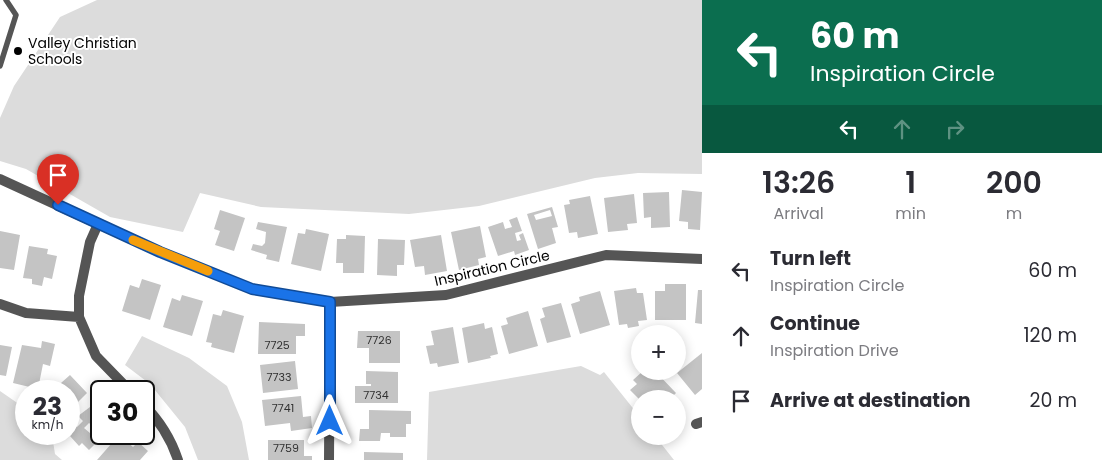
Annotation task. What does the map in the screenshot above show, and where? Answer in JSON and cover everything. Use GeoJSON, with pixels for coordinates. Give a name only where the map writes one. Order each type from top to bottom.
{"type":"FeatureCollection","features":[{"type":"Feature","properties":{"kind":"street","name":"Inspiration Circle"},"geometry":{"type":"LineString","coordinates":[[0,179],[160,252],[252,289],[330,302],[446,294],[606,255],[702,260]]}},
{"type":"Feature","properties":{"kind":"street"},"geometry":{"type":"LineString","coordinates":[[98,224],[90,242],[79,296],[78,317],[96,356],[119,380]]}},
{"type":"Feature","properties":{"kind":"street"},"geometry":{"type":"LineString","coordinates":[[329,460],[330,302]]}},
{"type":"Feature","properties":{"kind":"street"},"geometry":{"type":"LineString","coordinates":[[0,304],[26,313],[78,317]]}},
{"type":"Feature","properties":{"kind":"street"},"geometry":{"type":"LineString","coordinates":[[155,419],[172,443],[178,460]]}},
{"type":"Feature","properties":{"kind":"lane"},"geometry":{"type":"LineString","coordinates":[[0,3],[4,0],[16,15],[0,66]]}},
{"type":"Feature","properties":{"kind":"shaded area"},"geometry":{"type":"Polygon","coordinates":[[[97,0],[702,0],[702,174],[638,173],[595,178],[479,206],[409,214],[261,207],[200,193],[183,232],[110,217],[26,169],[0,161],[0,118],[14,86],[60,17],[97,0]]]}},
{"type":"Feature","properties":{"kind":"shaded area"},"geometry":{"type":"Polygon","coordinates":[[[142,336],[189,358],[227,386],[242,422],[249,460],[198,460],[185,427],[155,390],[155,380],[145,380],[125,365],[142,336]]]}},
{"type":"Feature","properties":{"kind":"shaded area"},"geometry":{"type":"Polygon","coordinates":[[[581,366],[600,375],[604,372],[631,406],[631,445],[662,445],[674,460],[427,460],[429,392],[581,366]]]}},
{"type":"Feature","properties":{"kind":"shaded area"},"geometry":{"type":"Polygon","coordinates":[[[0,391],[15,401],[15,445],[54,445],[55,454],[62,460],[0,460],[0,391]]]}},
{"type":"Feature","properties":{"kind":"building"},"geometry":{"type":"Polygon","coordinates":[[[682,190],[702,192],[700,230],[688,229],[688,222],[679,221],[682,190]]]}},
{"type":"Feature","properties":{"kind":"building"},"geometry":{"type":"Polygon","coordinates":[[[669,192],[670,227],[651,228],[651,217],[644,218],[643,193],[669,192]]]}},
{"type":"Feature","properties":{"kind":"building"},"geometry":{"type":"Polygon","coordinates":[[[634,194],[637,223],[627,224],[628,230],[608,232],[604,198],[634,194]]]}},
{"type":"Feature","properties":{"kind":"building"},"geometry":{"type":"Polygon","coordinates":[[[590,196],[598,234],[578,238],[577,232],[569,233],[564,205],[570,204],[569,200],[590,196]]]}},
{"type":"Feature","properties":{"kind":"building"},"geometry":{"type":"Polygon","coordinates":[[[552,207],[558,227],[552,228],[556,243],[538,249],[527,214],[552,207]],[[550,210],[534,215],[536,220],[552,216],[550,210]]]}},
{"type":"Feature","properties":{"kind":"building"},"geometry":{"type":"Polygon","coordinates":[[[220,210],[245,218],[234,251],[215,245],[220,231],[214,229],[220,210]]]}},
{"type":"Feature","properties":{"kind":"building"},"geometry":{"type":"Polygon","coordinates":[[[517,217],[522,231],[515,233],[517,241],[521,240],[519,235],[523,233],[529,250],[515,255],[514,251],[498,256],[488,227],[503,222],[505,229],[512,227],[509,220],[517,217]]]}},
{"type":"Feature","properties":{"kind":"building"},"geometry":{"type":"Polygon","coordinates":[[[258,222],[287,227],[279,262],[266,259],[267,255],[251,250],[253,244],[262,246],[265,243],[266,232],[256,229],[258,222]]]}},
{"type":"Feature","properties":{"kind":"building"},"geometry":{"type":"Polygon","coordinates":[[[480,226],[486,257],[478,259],[479,265],[459,270],[451,232],[480,226]]]}},
{"type":"Feature","properties":{"kind":"building"},"geometry":{"type":"Polygon","coordinates":[[[306,229],[329,234],[321,271],[291,264],[298,233],[305,234],[306,229]]]}},
{"type":"Feature","properties":{"kind":"building"},"geometry":{"type":"Polygon","coordinates":[[[0,231],[20,235],[14,270],[0,268],[0,231]]]}},
{"type":"Feature","properties":{"kind":"building"},"geometry":{"type":"Polygon","coordinates":[[[346,235],[365,236],[364,273],[343,273],[343,263],[336,263],[337,239],[346,239],[346,235]]]}},
{"type":"Feature","properties":{"kind":"building"},"geometry":{"type":"Polygon","coordinates":[[[441,235],[447,271],[425,275],[424,266],[415,267],[410,240],[441,235]]]}},
{"type":"Feature","properties":{"kind":"building"},"geometry":{"type":"Polygon","coordinates":[[[378,239],[405,240],[404,265],[397,265],[397,276],[377,275],[378,239]]]}},
{"type":"Feature","properties":{"kind":"building"},"geometry":{"type":"Polygon","coordinates":[[[29,246],[48,249],[47,254],[57,256],[52,279],[44,277],[42,286],[32,284],[32,279],[23,278],[29,246]]]}},
{"type":"Feature","properties":{"kind":"building"},"geometry":{"type":"Polygon","coordinates":[[[142,279],[161,285],[150,320],[122,311],[130,285],[139,288],[142,279]]]}},
{"type":"Feature","properties":{"kind":"building"},"geometry":{"type":"Polygon","coordinates":[[[665,284],[686,284],[686,320],[655,320],[655,291],[665,291],[665,284]]]}},
{"type":"Feature","properties":{"kind":"building"},"geometry":{"type":"Polygon","coordinates":[[[636,288],[637,293],[643,293],[647,320],[638,321],[639,325],[631,325],[631,327],[628,328],[627,324],[619,325],[614,291],[636,288]]]}},
{"type":"Feature","properties":{"kind":"building"},"geometry":{"type":"Polygon","coordinates":[[[698,290],[702,290],[702,324],[695,323],[698,290]]]}},
{"type":"Feature","properties":{"kind":"building"},"geometry":{"type":"Polygon","coordinates":[[[600,291],[610,325],[580,334],[571,304],[580,301],[579,297],[600,291]]]}},
{"type":"Feature","properties":{"kind":"building"},"geometry":{"type":"Polygon","coordinates":[[[182,295],[203,301],[192,336],[163,327],[172,298],[180,301],[182,295]]]}},
{"type":"Feature","properties":{"kind":"building"},"geometry":{"type":"Polygon","coordinates":[[[561,303],[571,337],[547,343],[540,319],[545,317],[542,308],[561,303]]]}},
{"type":"Feature","properties":{"kind":"building"},"geometry":{"type":"Polygon","coordinates":[[[223,310],[244,316],[234,353],[211,347],[212,343],[206,342],[213,314],[221,316],[223,310]]]}},
{"type":"Feature","properties":{"kind":"building"},"geometry":{"type":"Polygon","coordinates":[[[528,311],[538,346],[509,354],[501,326],[508,324],[506,318],[528,311]]]}},
{"type":"Feature","properties":{"kind":"building"},"geometry":{"type":"Polygon","coordinates":[[[259,322],[305,324],[305,336],[296,336],[296,354],[258,354],[259,322]]]}},
{"type":"Feature","properties":{"kind":"building"},"geometry":{"type":"Polygon","coordinates":[[[484,323],[485,329],[492,327],[498,354],[490,356],[491,358],[468,363],[462,328],[484,323]]]}},
{"type":"Feature","properties":{"kind":"building"},"geometry":{"type":"Polygon","coordinates":[[[453,327],[459,363],[438,367],[437,363],[430,364],[426,346],[434,345],[431,331],[453,327]]]}},
{"type":"Feature","properties":{"kind":"building"},"geometry":{"type":"Polygon","coordinates":[[[358,331],[400,331],[400,363],[369,363],[369,348],[357,348],[358,331]]]}},
{"type":"Feature","properties":{"kind":"building"},"geometry":{"type":"Polygon","coordinates":[[[42,341],[55,344],[50,366],[43,364],[40,380],[15,380],[15,383],[13,383],[22,345],[41,348],[42,341]]]}},
{"type":"Feature","properties":{"kind":"building"},"geometry":{"type":"Polygon","coordinates":[[[0,345],[12,347],[6,376],[0,375],[0,345]]]}},
{"type":"Feature","properties":{"kind":"building"},"geometry":{"type":"Polygon","coordinates":[[[702,353],[702,389],[695,395],[683,380],[686,380],[686,366],[702,353]]]}},
{"type":"Feature","properties":{"kind":"building"},"geometry":{"type":"Polygon","coordinates":[[[295,361],[298,389],[263,393],[260,365],[295,361]]]}},
{"type":"Feature","properties":{"kind":"building"},"geometry":{"type":"Polygon","coordinates":[[[366,371],[398,372],[398,403],[355,403],[355,386],[371,386],[371,384],[366,384],[366,371]]]}},
{"type":"Feature","properties":{"kind":"building"},"geometry":{"type":"Polygon","coordinates":[[[70,375],[75,380],[64,380],[70,375]]]}},
{"type":"Feature","properties":{"kind":"building"},"geometry":{"type":"Polygon","coordinates":[[[633,380],[664,380],[673,390],[630,390],[637,384],[633,380]]]}},
{"type":"Feature","properties":{"kind":"building"},"geometry":{"type":"Polygon","coordinates":[[[80,386],[87,393],[80,400],[80,386]]]}},
{"type":"Feature","properties":{"kind":"building"},"geometry":{"type":"Polygon","coordinates":[[[301,396],[303,417],[311,416],[312,428],[291,431],[290,423],[265,426],[262,400],[301,396]]]}},
{"type":"Feature","properties":{"kind":"building"},"geometry":{"type":"Polygon","coordinates":[[[90,407],[90,424],[84,428],[90,433],[90,445],[94,445],[89,450],[82,443],[80,445],[80,424],[83,421],[80,414],[90,407]]]}},
{"type":"Feature","properties":{"kind":"building"},"geometry":{"type":"Polygon","coordinates":[[[369,410],[411,411],[411,424],[406,424],[406,437],[390,437],[390,433],[381,433],[380,441],[359,441],[360,429],[369,429],[369,410]]]}},
{"type":"Feature","properties":{"kind":"building"},"geometry":{"type":"Polygon","coordinates":[[[268,440],[304,440],[304,456],[312,456],[312,460],[268,460],[268,440]]]}},
{"type":"Feature","properties":{"kind":"building"},"geometry":{"type":"Polygon","coordinates":[[[110,445],[131,445],[133,447],[141,445],[148,451],[140,460],[97,460],[110,445]]]}},
{"type":"Feature","properties":{"kind":"building"},"geometry":{"type":"Polygon","coordinates":[[[364,452],[403,453],[403,460],[364,460],[364,452]]]}},
{"type":"Feature","properties":{"kind":"slow traffic"},"geometry":{"type":"LineString","coordinates":[[133,240],[208,271]]}},
{"type":"Feature","properties":{"kind":"place","name":"Valley Christian Schools"},"geometry":{"type":"Point","coordinates":[18,51]}},
{"type":"Feature","properties":{"kind":"route"},"geometry":{"type":"LineString","coordinates":[[58,205],[160,252],[252,289],[330,302],[330,421]]}}]}
